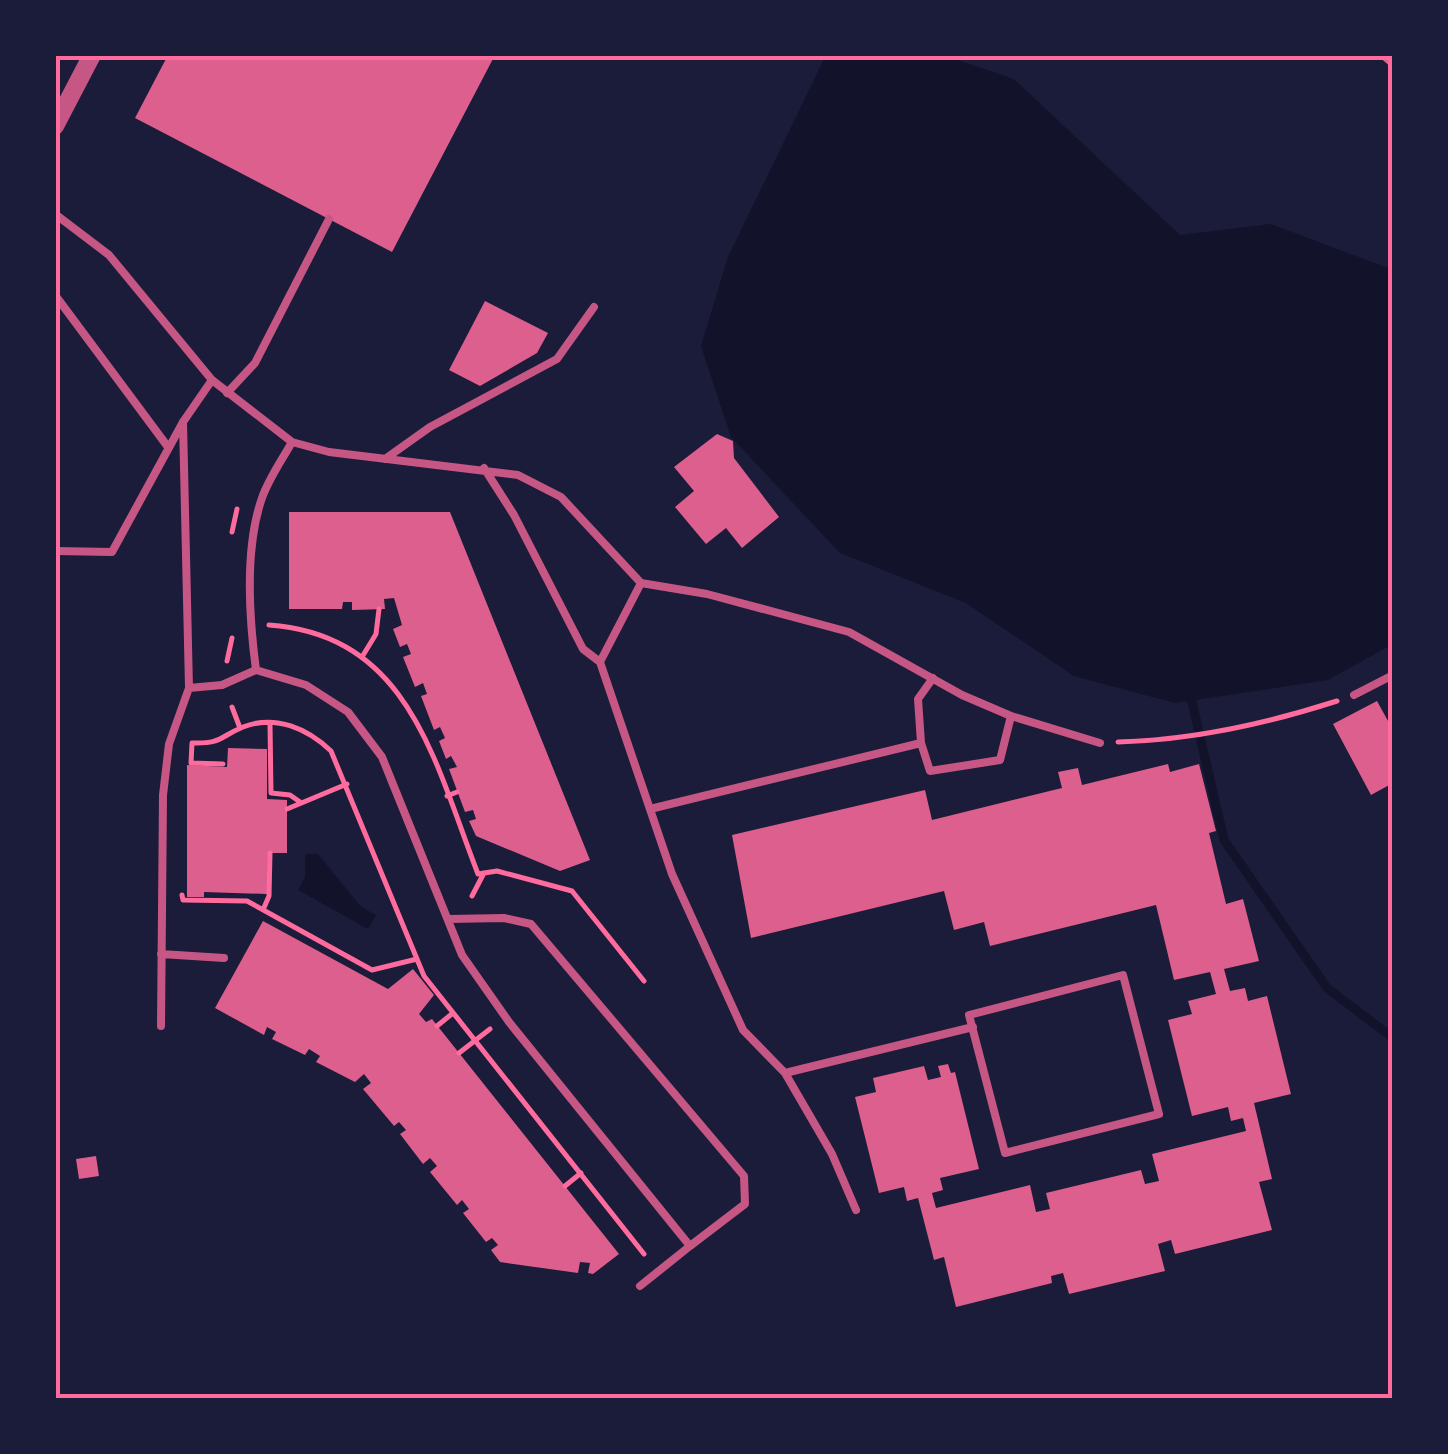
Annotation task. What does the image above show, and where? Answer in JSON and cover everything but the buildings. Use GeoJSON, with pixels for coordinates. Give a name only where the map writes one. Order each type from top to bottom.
{"type":"FeatureCollection","features":[{"type":"Feature","properties":{"kind":"street"},"geometry":{"type":"LineString","coordinates":[[55,126],[92,55]]}},
{"type":"Feature","properties":{"kind":"lane"},"geometry":{"type":"LineString","coordinates":[[55,214],[109,255],[212,380],[292,442],[385,459],[518,475],[561,496],[640,583],[707,594],[849,632],[1010,716],[1100,743]]}},
{"type":"Feature","properties":{"kind":"lane"},"geometry":{"type":"LineString","coordinates":[[227,393],[256,363],[329,219]]}},
{"type":"Feature","properties":{"kind":"lane"},"geometry":{"type":"LineString","coordinates":[[55,295],[168,447]]}},
{"type":"Feature","properties":{"kind":"lane"},"geometry":{"type":"LineString","coordinates":[[385,459],[430,427],[557,359],[594,307]]}},
{"type":"Feature","properties":{"kind":"lane"},"geometry":{"type":"LineString","coordinates":[[55,551],[112,552],[168,447],[212,380]]}},
{"type":"Feature","properties":{"kind":"lane"},"geometry":{"type":"LineString","coordinates":[[162,1026],[163,795],[169,744],[190,688],[183,422]]}},
{"type":"Feature","properties":{"kind":"lane"},"geometry":{"type":"LineString","coordinates":[[256,670],[251,623],[254,541],[262,498],[292,442]]}},
{"type":"Feature","properties":{"kind":"lane"},"geometry":{"type":"LineString","coordinates":[[484,468],[514,515],[583,649],[600,662],[672,874],[743,1030],[785,1073],[832,1154],[856,1210]]}},
{"type":"Feature","properties":{"kind":"lane"},"geometry":{"type":"LineString","coordinates":[[600,662],[640,583]]}},
{"type":"Feature","properties":{"kind":"lane"},"geometry":{"type":"LineString","coordinates":[[190,688],[222,685],[256,670],[306,686],[348,712],[382,756],[462,955],[509,1022],[690,1246]]}},
{"type":"Feature","properties":{"kind":"lane"},"geometry":{"type":"LineString","coordinates":[[1354,696],[1393,676]]}},
{"type":"Feature","properties":{"kind":"lane"},"geometry":{"type":"LineString","coordinates":[[933,678],[918,699],[922,743],[930,770],[1000,760],[1010,716]]}},
{"type":"Feature","properties":{"kind":"lane"},"geometry":{"type":"LineString","coordinates":[[650,809],[922,743]]}},
{"type":"Feature","properties":{"kind":"lane"},"geometry":{"type":"LineString","coordinates":[[448,918],[504,918],[531,924],[744,1176],[746,1204],[640,1286]]}},
{"type":"Feature","properties":{"kind":"lane"},"geometry":{"type":"LineString","coordinates":[[162,954],[224,958]]}},
{"type":"Feature","properties":{"kind":"lane"},"geometry":{"type":"LineString","coordinates":[[1124,976],[1159,1114],[1005,1153],[973,1027],[970,1015],[1124,976]]}},
{"type":"Feature","properties":{"kind":"lane"},"geometry":{"type":"LineString","coordinates":[[785,1073],[973,1027]]}},
{"type":"Feature","properties":{"kind":"path"},"geometry":{"type":"LineString","coordinates":[[362,657],[376,634],[379,609]]}},
{"type":"Feature","properties":{"kind":"path"},"geometry":{"type":"LineString","coordinates":[[251,623],[298,628],[362,657],[397,687],[410,707],[478,874],[509,873],[572,891],[644,980]]}},
{"type":"Feature","properties":{"kind":"path"},"geometry":{"type":"LineString","coordinates":[[1100,743],[1172,740],[1207,734],[1354,696]]}},
{"type":"Feature","properties":{"kind":"path"},"geometry":{"type":"LineString","coordinates":[[232,707],[240,728]]}},
{"type":"Feature","properties":{"kind":"path"},"geometry":{"type":"LineString","coordinates":[[270,724],[270,793],[290,794],[300,802]]}},
{"type":"Feature","properties":{"kind":"path"},"geometry":{"type":"LineString","coordinates":[[223,764],[191,763],[192,744],[219,744],[240,728],[270,724],[298,726],[331,752],[424,976],[644,1254]]}},
{"type":"Feature","properties":{"kind":"path"},"geometry":{"type":"LineString","coordinates":[[287,809],[346,784]]}},
{"type":"Feature","properties":{"kind":"path"},"geometry":{"type":"LineString","coordinates":[[447,796],[457,792]]}},
{"type":"Feature","properties":{"kind":"path"},"geometry":{"type":"LineString","coordinates":[[263,910],[269,896],[270,853]]}},
{"type":"Feature","properties":{"kind":"path"},"geometry":{"type":"LineString","coordinates":[[472,896],[484,873]]}},
{"type":"Feature","properties":{"kind":"path"},"geometry":{"type":"LineString","coordinates":[[182,882],[182,900],[247,901],[372,970],[417,960]]}},
{"type":"Feature","properties":{"kind":"path"},"geometry":{"type":"LineString","coordinates":[[353,970],[358,962]]}},
{"type":"Feature","properties":{"kind":"path"},"geometry":{"type":"LineString","coordinates":[[437,1026],[454,1012]]}},
{"type":"Feature","properties":{"kind":"path"},"geometry":{"type":"LineString","coordinates":[[459,1053],[490,1029]]}},
{"type":"Feature","properties":{"kind":"path"},"geometry":{"type":"LineString","coordinates":[[565,1186],[581,1173]]}},
{"type":"Feature","properties":{"kind":"shaded area"},"geometry":{"type":"Polygon","coordinates":[[[826,55],[942,55],[1014,79],[1180,235],[1271,224],[1393,270],[1393,644],[1328,680],[1175,703],[1074,676],[966,603],[840,553],[731,437],[701,346],[728,257],[826,55]]]}},
{"type":"Feature","properties":{"kind":"shaded area"},"geometry":{"type":"Polygon","coordinates":[[[305,854],[318,854],[361,907],[376,915],[368,929],[298,890],[305,877],[305,854]]]}},
{"type":"Feature","properties":{"kind":"waterway"},"geometry":{"type":"LineString","coordinates":[[1189,689],[1224,840],[1327,988],[1393,1038]]}}]}
